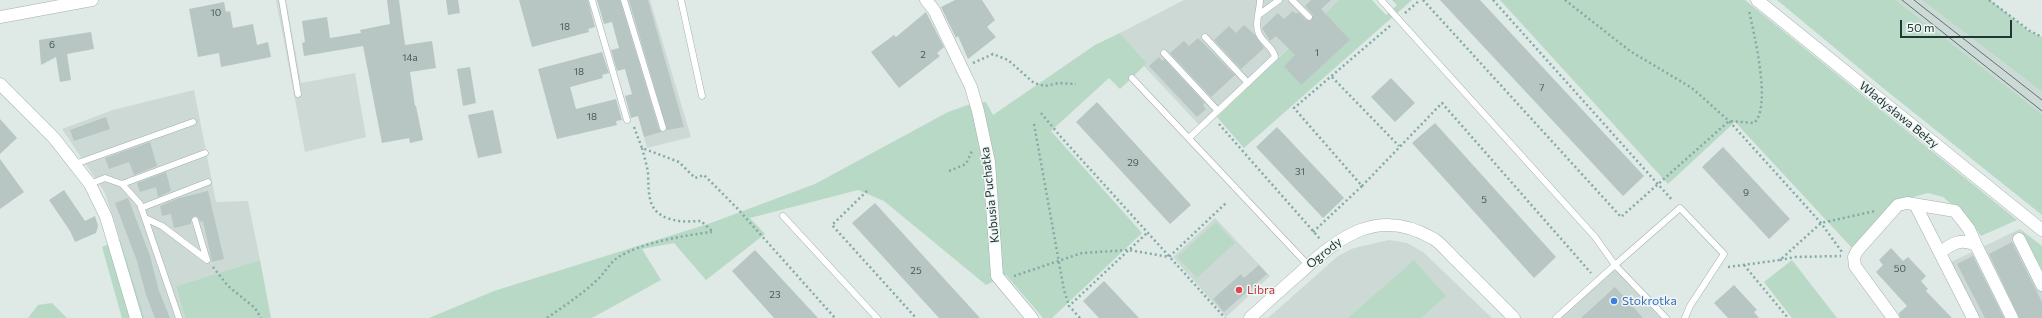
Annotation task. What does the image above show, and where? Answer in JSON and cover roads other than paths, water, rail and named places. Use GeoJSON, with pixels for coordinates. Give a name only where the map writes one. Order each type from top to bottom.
{"type":"FeatureCollection","features":[{"type":"Feature","properties":{"kind":"street"},"geometry":{"type":"LineString","coordinates":[[0,17],[92,0]]}},
{"type":"Feature","properties":{"kind":"street","name":"Kubusia Puchatka"},"geometry":{"type":"LineString","coordinates":[[926,0],[934,10],[971,87],[989,162],[997,276],[1000,282],[1032,318]]}},
{"type":"Feature","properties":{"kind":"street","name":"Władysława Bełzy"},"geometry":{"type":"LineString","coordinates":[[1752,4],[2042,230]]}},
{"type":"Feature","properties":{"kind":"street"},"geometry":{"type":"LineString","coordinates":[[0,84],[44,127],[90,184],[106,217],[136,318]]}},
{"type":"Feature","properties":{"kind":"street"},"geometry":{"type":"LineString","coordinates":[[1893,318],[1855,266],[1854,257],[1857,251],[1898,205],[1907,203],[1916,206],[1943,208],[1954,211],[1969,229],[2012,318]]}},
{"type":"Feature","properties":{"kind":"street"},"geometry":{"type":"LineString","coordinates":[[1916,206],[1973,318]]}},
{"type":"Feature","properties":{"kind":"street","name":"Ogrody"},"geometry":{"type":"LineString","coordinates":[[1250,318],[1308,265],[1343,237],[1360,230],[1379,225],[1400,226],[1418,231],[1435,240],[1514,318]]}},
{"type":"Feature","properties":{"kind":"street"},"geometry":{"type":"LineString","coordinates":[[2018,239],[2042,285]]}},
{"type":"Feature","properties":{"kind":"street"},"geometry":{"type":"LineString","coordinates":[[1940,253],[1960,241],[1968,241],[1976,245]]}},
{"type":"Feature","properties":{"kind":"lane"},"geometry":{"type":"LineString","coordinates":[[282,0],[298,94]]}},
{"type":"Feature","properties":{"kind":"lane"},"geometry":{"type":"LineString","coordinates":[[592,0],[628,120]]}},
{"type":"Feature","properties":{"kind":"lane"},"geometry":{"type":"LineString","coordinates":[[624,0],[663,128]]}},
{"type":"Feature","properties":{"kind":"lane"},"geometry":{"type":"LineString","coordinates":[[681,0],[702,96]]}},
{"type":"Feature","properties":{"kind":"lane"},"geometry":{"type":"LineString","coordinates":[[1189,138],[1275,57],[1274,51],[1259,34],[1256,26],[1260,14],[1260,0]]}},
{"type":"Feature","properties":{"kind":"lane"},"geometry":{"type":"LineString","coordinates":[[1260,14],[1278,0]]}},
{"type":"Feature","properties":{"kind":"lane"},"geometry":{"type":"LineString","coordinates":[[1292,0],[1309,17]]}},
{"type":"Feature","properties":{"kind":"lane"},"geometry":{"type":"LineString","coordinates":[[1381,0],[1595,237],[1615,265],[1666,318]]}},
{"type":"Feature","properties":{"kind":"lane"},"geometry":{"type":"LineString","coordinates":[[1205,37],[1248,83]]}},
{"type":"Feature","properties":{"kind":"lane"},"geometry":{"type":"LineString","coordinates":[[1164,54],[1218,111]]}},
{"type":"Feature","properties":{"kind":"lane"},"geometry":{"type":"LineString","coordinates":[[1132,78],[1308,265]]}},
{"type":"Feature","properties":{"kind":"lane"},"geometry":{"type":"LineString","coordinates":[[75,164],[193,122]]}},
{"type":"Feature","properties":{"kind":"lane"},"geometry":{"type":"LineString","coordinates":[[122,184],[205,153]]}},
{"type":"Feature","properties":{"kind":"lane"},"geometry":{"type":"LineString","coordinates":[[90,184],[105,178],[122,184],[132,194],[141,208],[145,218],[179,318]]}},
{"type":"Feature","properties":{"kind":"lane"},"geometry":{"type":"LineString","coordinates":[[141,208],[208,182]]}},
{"type":"Feature","properties":{"kind":"lane"},"geometry":{"type":"LineString","coordinates":[[1556,318],[1680,208],[1724,254],[1690,306],[1686,318]]}},
{"type":"Feature","properties":{"kind":"lane"},"geometry":{"type":"LineString","coordinates":[[783,216],[877,318]]}},
{"type":"Feature","properties":{"kind":"lane"},"geometry":{"type":"LineString","coordinates":[[145,218],[162,226],[207,260],[195,220]]}},
{"type":"Feature","properties":{"kind":"tram line"},"geometry":{"type":"LineString","coordinates":[[1902,0],[2042,111]]}},
{"type":"Feature","properties":{"kind":"tram line"},"geometry":{"type":"LineString","coordinates":[[1914,0],[2042,100]]}},
{"type":"Feature","properties":{"kind":"place","name":"Libra"},"geometry":{"type":"Point","coordinates":[1239,290]}},
{"type":"Feature","properties":{"kind":"place","name":"Stokrotka"},"geometry":{"type":"Point","coordinates":[1614,301]}}]}
